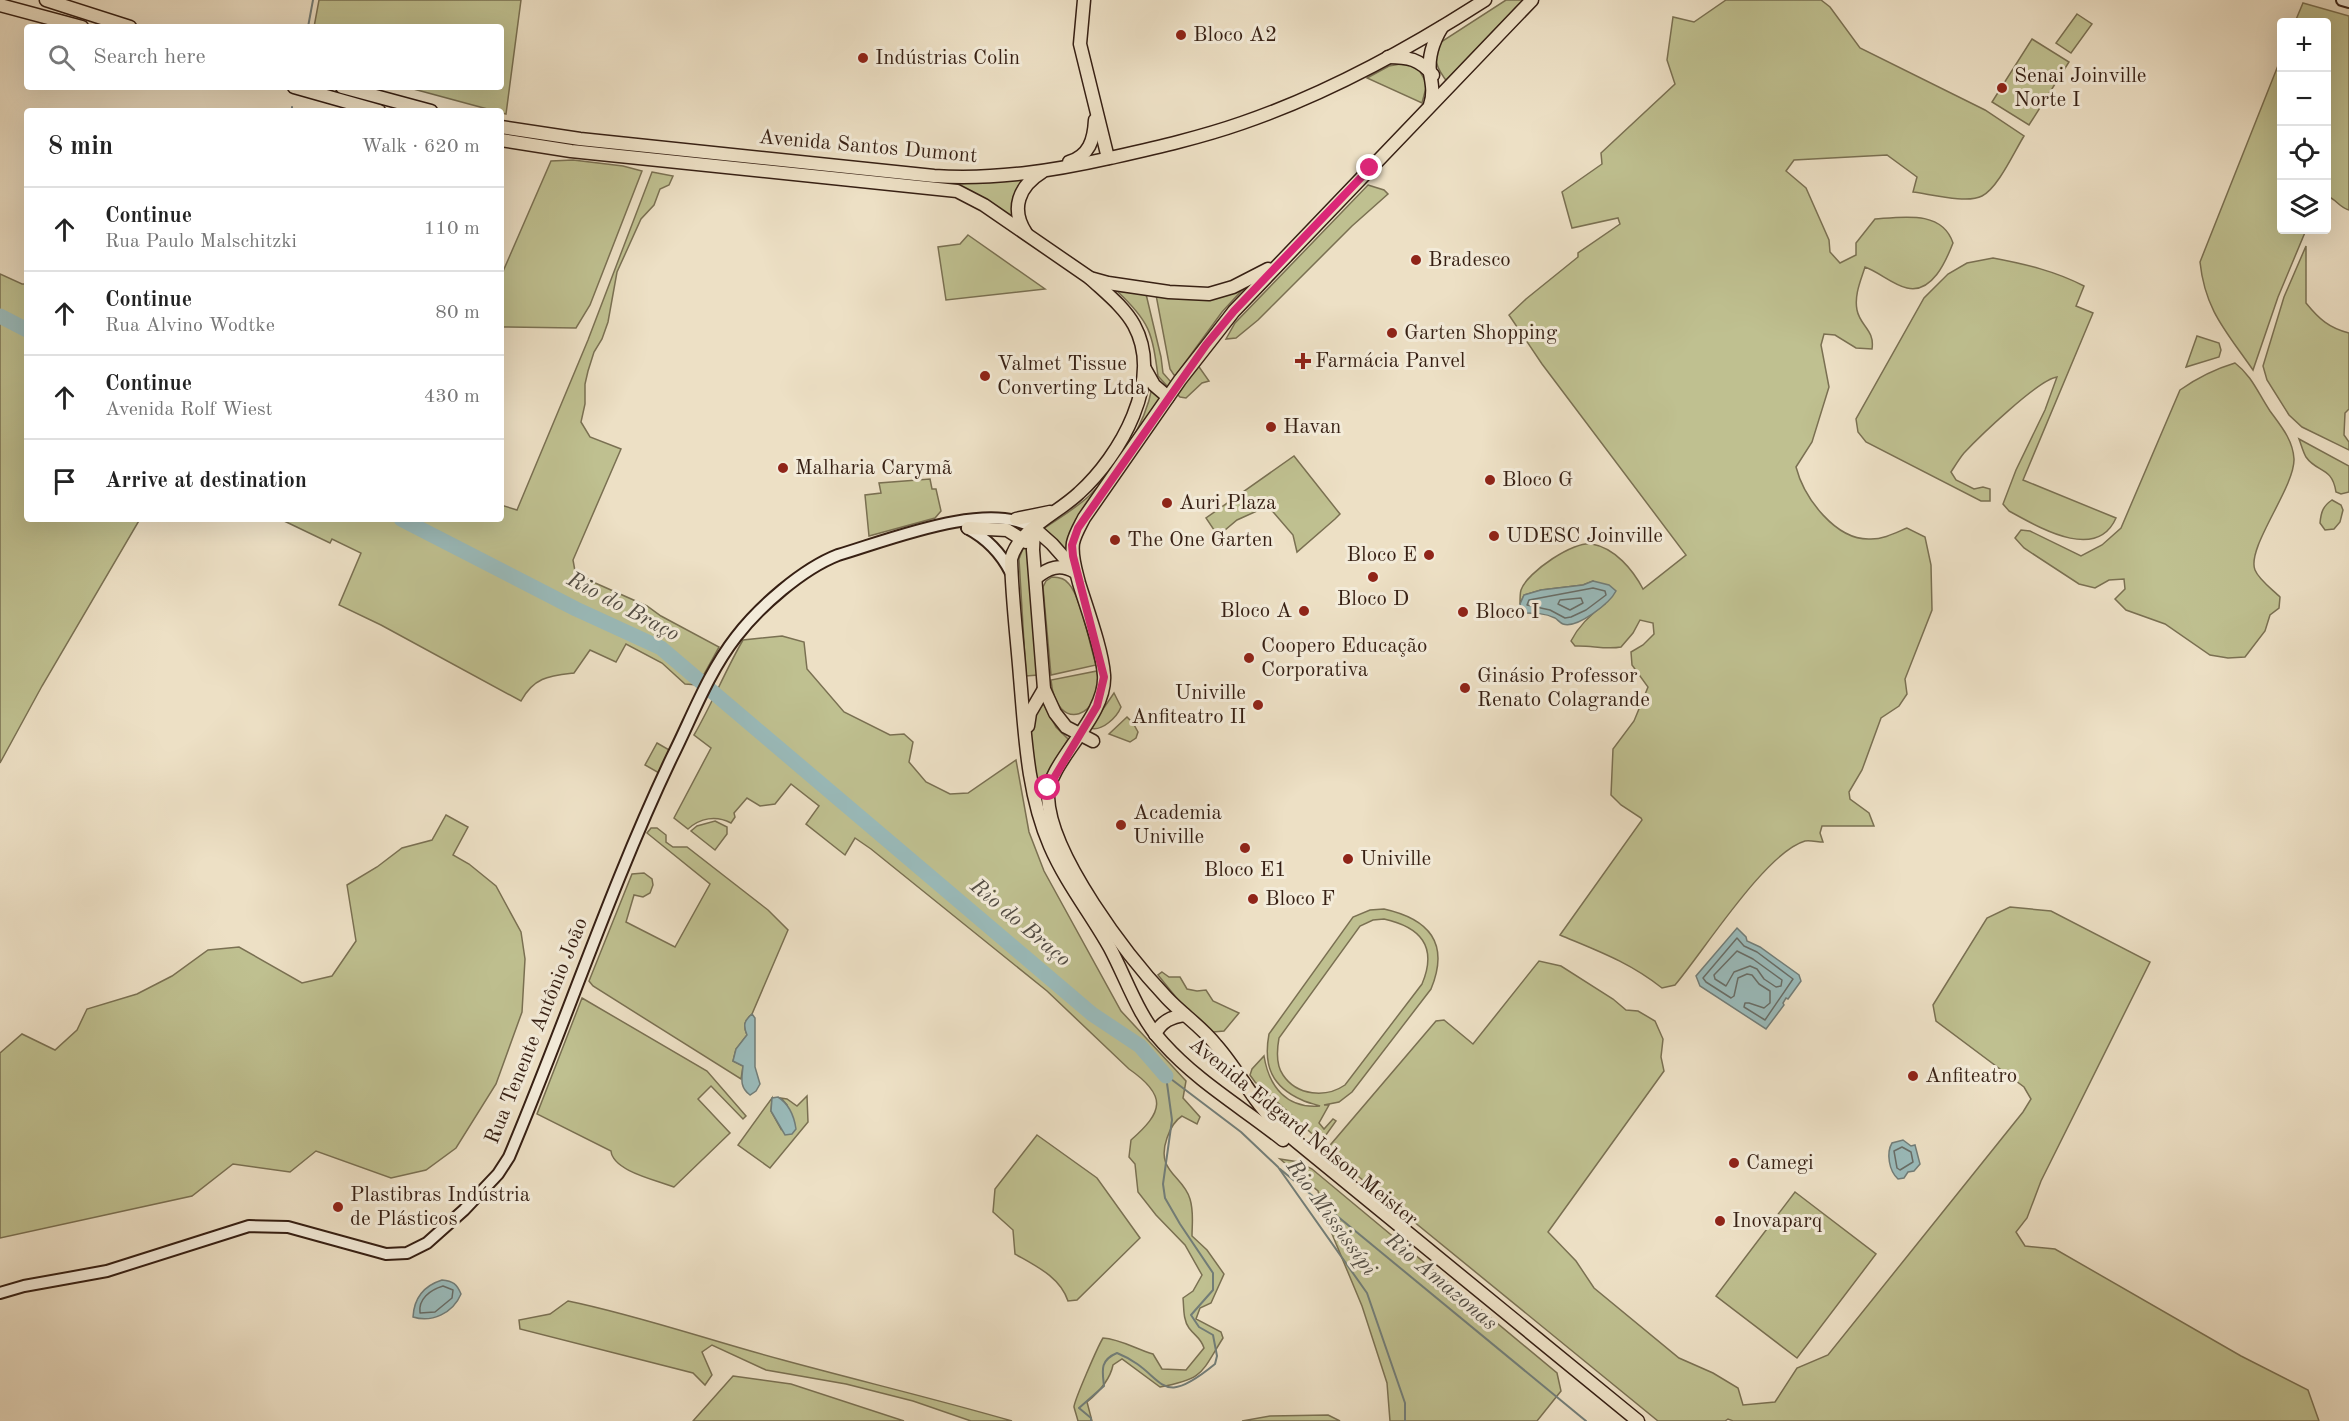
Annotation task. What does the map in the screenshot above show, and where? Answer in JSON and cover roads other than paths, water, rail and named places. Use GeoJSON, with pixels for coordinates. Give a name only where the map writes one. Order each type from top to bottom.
{"type":"FeatureCollection","features":[{"type":"Feature","properties":{"kind":"main road"},"geometry":{"type":"LineString","coordinates":[[46,0],[121,24]]}},
{"type":"Feature","properties":{"kind":"main road"},"geometry":{"type":"LineString","coordinates":[[1084,0],[1081,13],[1080,44],[1108,158]]}},
{"type":"Feature","properties":{"kind":"main road","name":"Avenida Santos Dumont"},"geometry":{"type":"LineString","coordinates":[[504,127],[580,139],[934,176],[1006,176],[1042,172],[1185,140],[1241,124],[1299,101],[1387,57],[1485,0]]}},
{"type":"Feature","properties":{"kind":"main road"},"geometry":{"type":"LineString","coordinates":[[1063,761],[1089,720],[1103,689],[1103,667],[1076,572],[1072,545],[1078,528],[1168,397],[1219,328],[1532,0]]}},
{"type":"Feature","properties":{"kind":"main road"},"geometry":{"type":"LineString","coordinates":[[0,5],[71,24]]}},
{"type":"Feature","properties":{"kind":"main road"},"geometry":{"type":"LineString","coordinates":[[1430,105],[1433,87],[1430,72],[1432,48],[1443,26]]}},
{"type":"Feature","properties":{"kind":"main road"},"geometry":{"type":"LineString","coordinates":[[1387,57],[1413,59],[1422,63],[1445,90]]}},
{"type":"Feature","properties":{"kind":"main road"},"geometry":{"type":"LineString","coordinates":[[305,90],[368,108]]}},
{"type":"Feature","properties":{"kind":"main road"},"geometry":{"type":"LineString","coordinates":[[353,90],[420,108]]}},
{"type":"Feature","properties":{"kind":"main road"},"geometry":{"type":"LineString","coordinates":[[1006,176],[1081,157],[1092,142],[1096,113]]}},
{"type":"Feature","properties":{"kind":"main road","name":"Avenida Santos Dumont"},"geometry":{"type":"LineString","coordinates":[[504,140],[570,151],[957,191],[1029,236],[1090,279]]}},
{"type":"Feature","properties":{"kind":"main road"},"geometry":{"type":"LineString","coordinates":[[1029,236],[1020,221],[1018,199],[1025,186],[1042,172]]}},
{"type":"Feature","properties":{"kind":"main road"},"geometry":{"type":"LineString","coordinates":[[1090,279],[1149,290],[1196,295],[1209,294],[1240,285],[1280,262]]}},
{"type":"Feature","properties":{"kind":"main road"},"geometry":{"type":"LineString","coordinates":[[1090,279],[1130,318],[1140,339],[1145,368],[1154,385],[1168,397]]}},
{"type":"Feature","properties":{"kind":"main road"},"geometry":{"type":"LineString","coordinates":[[1034,528],[1088,484],[1125,432],[1140,394],[1145,368]]}},
{"type":"Feature","properties":{"kind":"main road"},"geometry":{"type":"LineString","coordinates":[[1016,519],[1060,509]]}},
{"type":"Feature","properties":{"kind":"main road"},"geometry":{"type":"LineString","coordinates":[[968,528],[1001,529],[1022,538],[1033,550]]}},
{"type":"Feature","properties":{"kind":"main road"},"geometry":{"type":"LineString","coordinates":[[1034,528],[1052,544],[1076,572]]}},
{"type":"Feature","properties":{"kind":"main road"},"geometry":{"type":"LineString","coordinates":[[1034,528],[1033,550],[1044,689],[1060,720],[1080,736],[1093,741],[1063,761]]}},
{"type":"Feature","properties":{"kind":"main road","name":"Avenida Edgard Nelson Meister"},"geometry":{"type":"LineString","coordinates":[[1034,528],[1022,538],[1012,553],[1011,573],[1026,743],[1036,806],[1050,845],[1071,887],[1108,946],[1134,999],[1155,1034],[1203,1080],[1287,1143],[1628,1421]]}},
{"type":"Feature","properties":{"kind":"main road"},"geometry":{"type":"LineString","coordinates":[[1035,578],[1055,567],[1076,572]]}},
{"type":"Feature","properties":{"kind":"main road"},"geometry":{"type":"LineString","coordinates":[[1044,689],[1063,716],[1076,721],[1089,720]]}},
{"type":"Feature","properties":{"kind":"main road"},"geometry":{"type":"LineString","coordinates":[[1026,743],[1030,713],[1044,689]]}},
{"type":"Feature","properties":{"kind":"main road","name":"Avenida Edgard Nelson Meister"},"geometry":{"type":"LineString","coordinates":[[1063,761],[1052,780],[1048,797],[1050,813],[1060,841],[1088,896],[1156,986],[1216,1044],[1260,1105],[1283,1130],[1638,1421]]}},
{"type":"Feature","properties":{"kind":"main road"},"geometry":{"type":"LineString","coordinates":[[1155,1034],[1165,1022],[1185,1015]]}},
{"type":"Feature","properties":{"kind":"street"},"geometry":{"type":"LineString","coordinates":[[2342,0],[2349,2]]}},
{"type":"Feature","properties":{"kind":"street","name":"Rua Tenente Antônio João"},"geometry":{"type":"LineString","coordinates":[[0,1293],[24,1286],[107,1271],[249,1226],[288,1227],[393,1255],[416,1250],[428,1243],[484,1191],[509,1157],[645,813],[712,674],[736,636],[774,598],[817,566],[838,555],[950,523],[991,517],[1016,519],[1034,528]]}},
{"type":"Feature","properties":{"kind":"street"},"geometry":{"type":"LineString","coordinates":[[950,523],[968,528],[993,545],[1004,557],[1011,573]]}},
{"type":"Feature","properties":{"kind":"water"},"geometry":{"type":"Polygon","coordinates":[[[1593,581],[1609,585],[1616,591],[1600,608],[1576,623],[1563,624],[1547,615],[1523,613],[1520,604],[1524,595],[1541,590],[1583,585],[1593,581]]]}},
{"type":"Feature","properties":{"kind":"water"},"geometry":{"type":"Polygon","coordinates":[[[1737,928],[1747,941],[1760,947],[1799,975],[1801,981],[1788,999],[1786,998],[1784,1005],[1766,1029],[1700,986],[1696,976],[1737,928]]]}},
{"type":"Feature","properties":{"kind":"water"},"geometry":{"type":"Polygon","coordinates":[[[752,1014],[755,1018],[755,1067],[760,1084],[750,1095],[743,1085],[743,1066],[733,1061],[736,1049],[747,1035],[745,1023],[752,1014]]]}},
{"type":"Feature","properties":{"kind":"water"},"geometry":{"type":"Polygon","coordinates":[[[778,1097],[785,1103],[792,1115],[796,1129],[792,1134],[785,1135],[771,1111],[772,1098],[778,1097]]]}},
{"type":"Feature","properties":{"kind":"water"},"geometry":{"type":"Polygon","coordinates":[[[1903,1140],[1911,1146],[1915,1145],[1920,1164],[1914,1171],[1908,1172],[1904,1178],[1898,1179],[1891,1167],[1889,1152],[1892,1143],[1903,1140]]]}},
{"type":"Feature","properties":{"kind":"water"},"geometry":{"type":"Polygon","coordinates":[[[442,1280],[452,1282],[458,1288],[461,1294],[457,1301],[441,1315],[427,1319],[413,1317],[415,1304],[421,1294],[425,1289],[442,1280]]]}},
{"type":"Feature","properties":{"kind":"waterway"},"geometry":{"type":"LineString","coordinates":[[309,24],[313,0]]}},
{"type":"Feature","properties":{"kind":"waterway","name":"Rio do Braço"},"geometry":{"type":"LineString","coordinates":[[0,316],[24,328]]}},
{"type":"Feature","properties":{"kind":"waterway","name":"Rio do Braço"},"geometry":{"type":"LineString","coordinates":[[407,522],[576,609],[661,648],[1092,1014],[1140,1046],[1166,1076]]}},
{"type":"Feature","properties":{"kind":"waterway","name":"Rio do Braço"},"geometry":{"type":"LineString","coordinates":[[1091,1421],[1091,1418],[1079,1408],[1104,1386],[1103,1366],[1111,1356],[1117,1353],[1133,1361],[1162,1384],[1171,1387],[1181,1386],[1196,1378],[1215,1364],[1217,1356],[1213,1335],[1199,1327],[1191,1315],[1213,1290],[1213,1273],[1165,1198],[1163,1184],[1172,1120],[1166,1076]]}},
{"type":"Feature","properties":{"kind":"waterway","name":"Rio Mississípi"},"geometry":{"type":"LineString","coordinates":[[1167,1076],[1241,1132],[1278,1167],[1367,1293],[1405,1403],[1405,1421]]}},
{"type":"Feature","properties":{"kind":"waterway","name":"Rio Amazonas"},"geometry":{"type":"LineString","coordinates":[[1280,1169],[1586,1421]]}},
{"type":"Feature","properties":{"kind":"place","name":"Bloco A2"},"geometry":{"type":"Point","coordinates":[1181,35]}},
{"type":"Feature","properties":{"kind":"place","name":"Indústrias Colin"},"geometry":{"type":"Point","coordinates":[863,58]}},
{"type":"Feature","properties":{"kind":"place","name":"Senai Joinville Norte I"},"geometry":{"type":"Point","coordinates":[2002,88]}},
{"type":"Feature","properties":{"kind":"place","name":"Bradesco"},"geometry":{"type":"Point","coordinates":[1416,260]}},
{"type":"Feature","properties":{"kind":"place","name":"Garten Shopping"},"geometry":{"type":"Point","coordinates":[1392,333]}},
{"type":"Feature","properties":{"kind":"place","name":"Farmácia Panvel"},"geometry":{"type":"Point","coordinates":[1303,361]}},
{"type":"Feature","properties":{"kind":"place","name":"Valmet Tissue Converting Ltda"},"geometry":{"type":"Point","coordinates":[985,376]}},
{"type":"Feature","properties":{"kind":"place","name":"Havan"},"geometry":{"type":"Point","coordinates":[1271,427]}},
{"type":"Feature","properties":{"kind":"place","name":"Malharia Carymã"},"geometry":{"type":"Point","coordinates":[783,468]}},
{"type":"Feature","properties":{"kind":"place","name":"Bloco G"},"geometry":{"type":"Point","coordinates":[1490,480]}},
{"type":"Feature","properties":{"kind":"place","name":"Auri Plaza"},"geometry":{"type":"Point","coordinates":[1167,503]}},
{"type":"Feature","properties":{"kind":"place","name":"UDESC Joinville"},"geometry":{"type":"Point","coordinates":[1494,536]}},
{"type":"Feature","properties":{"kind":"place","name":"The One Garten"},"geometry":{"type":"Point","coordinates":[1115,540]}},
{"type":"Feature","properties":{"kind":"place","name":"Bloco E"},"geometry":{"type":"Point","coordinates":[1429,555]}},
{"type":"Feature","properties":{"kind":"place","name":"Bloco D"},"geometry":{"type":"Point","coordinates":[1373,577]}},
{"type":"Feature","properties":{"kind":"place","name":"Bloco A"},"geometry":{"type":"Point","coordinates":[1304,611]}},
{"type":"Feature","properties":{"kind":"place","name":"Bloco I"},"geometry":{"type":"Point","coordinates":[1463,612]}},
{"type":"Feature","properties":{"kind":"place","name":"Coopero Educação Corporativa"},"geometry":{"type":"Point","coordinates":[1249,658]}},
{"type":"Feature","properties":{"kind":"place","name":"Ginásio Professor Renato Colagrande"},"geometry":{"type":"Point","coordinates":[1465,688]}},
{"type":"Feature","properties":{"kind":"place","name":"Univille Anfiteatro II"},"geometry":{"type":"Point","coordinates":[1258,705]}},
{"type":"Feature","properties":{"kind":"place","name":"Academia Univille"},"geometry":{"type":"Point","coordinates":[1121,825]}},
{"type":"Feature","properties":{"kind":"place","name":"Bloco E1"},"geometry":{"type":"Point","coordinates":[1245,848]}},
{"type":"Feature","properties":{"kind":"place","name":"Univille"},"geometry":{"type":"Point","coordinates":[1348,859]}},
{"type":"Feature","properties":{"kind":"place","name":"Bloco F"},"geometry":{"type":"Point","coordinates":[1253,899]}},
{"type":"Feature","properties":{"kind":"place","name":"Anfiteatro"},"geometry":{"type":"Point","coordinates":[1913,1076]}},
{"type":"Feature","properties":{"kind":"place","name":"Camegi"},"geometry":{"type":"Point","coordinates":[1734,1163]}},
{"type":"Feature","properties":{"kind":"place","name":"Plastibras Indústria de Plásticos"},"geometry":{"type":"Point","coordinates":[338,1207]}},
{"type":"Feature","properties":{"kind":"place","name":"Inovaparq"},"geometry":{"type":"Point","coordinates":[1720,1221]}}]}
